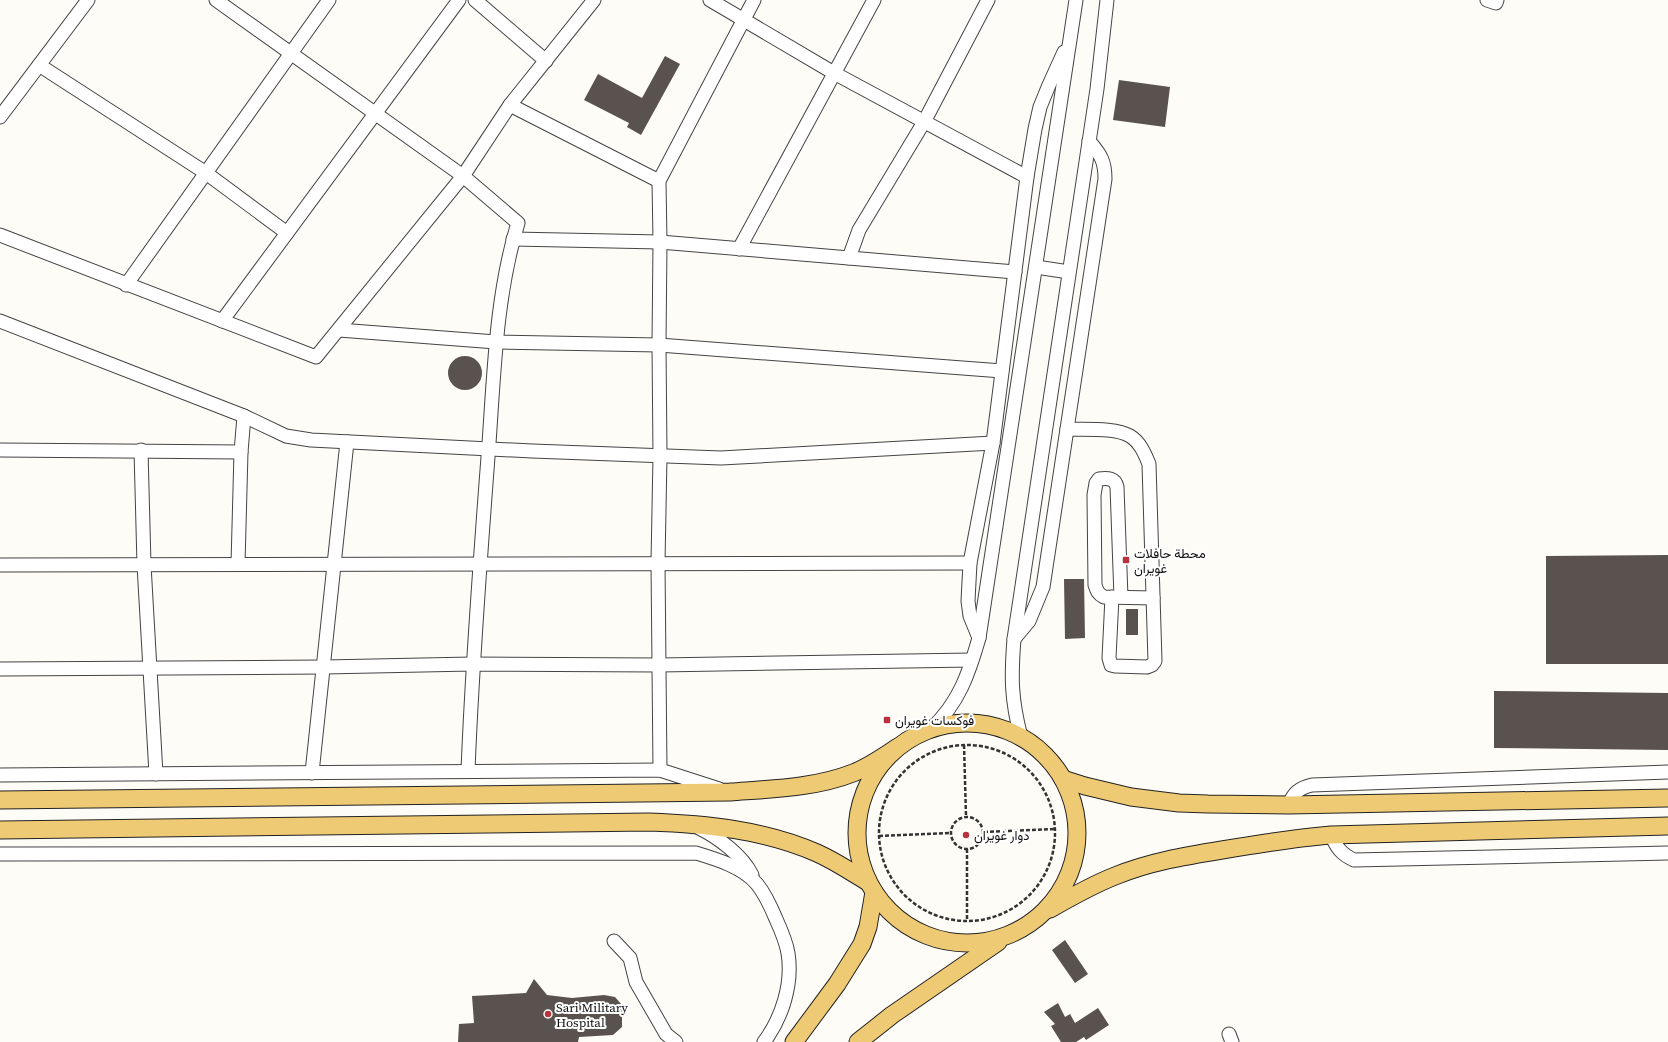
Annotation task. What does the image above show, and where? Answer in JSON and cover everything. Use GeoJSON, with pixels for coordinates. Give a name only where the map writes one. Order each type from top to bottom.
{"type":"FeatureCollection","features":[{"type":"Feature","properties":{"kind":"main road"},"geometry":{"type":"LineString","coordinates":[[0,800],[730,792],[784,788],[837,779],[854,773],[914,737],[932,729],[954,724],[977,723],[1000,728],[1021,737],[1040,751],[1056,769],[1069,792],[1075,814],[1077,836],[1075,851],[1066,880],[1050,905],[1027,925],[986,950],[892,1015],[858,1042]]}},
{"type":"Feature","properties":{"kind":"main road"},"geometry":{"type":"LineString","coordinates":[[898,747],[879,767],[872,778],[866,790],[858,816],[857,843],[859,856],[871,887],[892,914],[916,931],[929,937],[950,942],[971,943],[999,938],[1013,933]]}},
{"type":"Feature","properties":{"kind":"main road"},"geometry":{"type":"LineString","coordinates":[[1063,779],[1108,792],[1155,801],[1208,804],[1289,805],[1668,798]]}},
{"type":"Feature","properties":{"kind":"main road"},"geometry":{"type":"LineString","coordinates":[[0,830],[649,822],[690,823],[724,827],[782,841],[817,853],[871,887]]}},
{"type":"Feature","properties":{"kind":"main road"},"geometry":{"type":"LineString","coordinates":[[1039,915],[1085,889],[1115,875],[1146,865],[1174,858],[1295,838],[1331,835],[1668,826]]}},
{"type":"Feature","properties":{"kind":"main road"},"geometry":{"type":"LineString","coordinates":[[794,1042],[838,984],[862,944],[868,927],[871,887]]}},
{"type":"Feature","properties":{"kind":"street"},"geometry":{"type":"LineString","coordinates":[[0,117],[88,0]]}},
{"type":"Feature","properties":{"kind":"street"},"geometry":{"type":"LineString","coordinates":[[216,0],[463,176],[518,223],[507,262],[496,342],[472,664],[468,772]]}},
{"type":"Feature","properties":{"kind":"street"},"geometry":{"type":"LineString","coordinates":[[126,285],[330,0]]}},
{"type":"Feature","properties":{"kind":"street"},"geometry":{"type":"LineString","coordinates":[[222,321],[459,0]]}},
{"type":"Feature","properties":{"kind":"street"},"geometry":{"type":"LineString","coordinates":[[475,0],[546,61]]}},
{"type":"Feature","properties":{"kind":"street"},"geometry":{"type":"LineString","coordinates":[[0,235],[126,285],[316,357],[463,176],[510,105],[594,0]]}},
{"type":"Feature","properties":{"kind":"street"},"geometry":{"type":"LineString","coordinates":[[710,0],[834,73],[1027,178]]}},
{"type":"Feature","properties":{"kind":"street"},"geometry":{"type":"LineString","coordinates":[[660,770],[658,563],[660,456],[658,345],[660,242],[659,181],[754,0]]}},
{"type":"Feature","properties":{"kind":"street"},"geometry":{"type":"LineString","coordinates":[[739,249],[874,0]]}},
{"type":"Feature","properties":{"kind":"street"},"geometry":{"type":"LineString","coordinates":[[849,258],[858,230],[924,122],[988,0]]}},
{"type":"Feature","properties":{"kind":"street"},"geometry":{"type":"LineString","coordinates":[[932,729],[944,717],[954,703],[962,687],[979,638],[1076,0]]}},
{"type":"Feature","properties":{"kind":"street"},"geometry":{"type":"LineString","coordinates":[[1021,737],[1014,711],[1011,686],[1014,639],[1089,142],[1107,0]]}},
{"type":"Feature","properties":{"kind":"street"},"geometry":{"type":"LineString","coordinates":[[1487,0],[1496,4],[1497,0]]}},
{"type":"Feature","properties":{"kind":"street"},"geometry":{"type":"LineString","coordinates":[[979,638],[970,616],[968,601],[970,563],[993,443],[1027,178],[1040,107],[1048,85],[1070,38]]}},
{"type":"Feature","properties":{"kind":"street"},"geometry":{"type":"LineString","coordinates":[[39,65],[206,173],[287,233]]}},
{"type":"Feature","properties":{"kind":"street"},"geometry":{"type":"LineString","coordinates":[[510,105],[659,181]]}},
{"type":"Feature","properties":{"kind":"street"},"geometry":{"type":"LineString","coordinates":[[1014,639],[1029,620],[1043,587],[1096,240],[1105,179],[1105,167],[1101,156],[1089,142]]}},
{"type":"Feature","properties":{"kind":"street"},"geometry":{"type":"LineString","coordinates":[[1075,237],[1096,240]]}},
{"type":"Feature","properties":{"kind":"street"},"geometry":{"type":"LineString","coordinates":[[513,239],[660,242],[1015,272]]}},
{"type":"Feature","properties":{"kind":"street"},"geometry":{"type":"LineString","coordinates":[[1036,267],[1069,272]]}},
{"type":"Feature","properties":{"kind":"street"},"geometry":{"type":"LineString","coordinates":[[0,321],[244,416],[286,436],[311,440],[488,449],[721,458],[993,443]]}},
{"type":"Feature","properties":{"kind":"street"},"geometry":{"type":"LineString","coordinates":[[339,330],[496,342],[658,345],[1002,371]]}},
{"type":"Feature","properties":{"kind":"street"},"geometry":{"type":"LineString","coordinates":[[238,564],[241,452],[244,416]]}},
{"type":"Feature","properties":{"kind":"street"},"geometry":{"type":"LineString","coordinates":[[1067,428],[1124,433],[1136,441],[1144,452],[1150,471],[1155,661],[1152,665],[1141,667],[1112,665],[1110,661],[1116,597],[1117,487],[1114,480],[1103,478],[1099,479],[1096,483],[1094,495],[1095,585],[1099,595],[1104,597],[1116,597],[1153,598]]}},
{"type":"Feature","properties":{"kind":"street"},"geometry":{"type":"LineString","coordinates":[[1044,440],[1065,443]]}},
{"type":"Feature","properties":{"kind":"street"},"geometry":{"type":"LineString","coordinates":[[312,772],[348,442]]}},
{"type":"Feature","properties":{"kind":"street"},"geometry":{"type":"LineString","coordinates":[[0,450],[241,452]]}},
{"type":"Feature","properties":{"kind":"street"},"geometry":{"type":"LineString","coordinates":[[141,450],[144,564],[156,774]]}},
{"type":"Feature","properties":{"kind":"street"},"geometry":{"type":"LineString","coordinates":[[0,565],[970,563]]}},
{"type":"Feature","properties":{"kind":"street"},"geometry":{"type":"LineString","coordinates":[[0,669],[324,667],[472,664],[660,665],[972,660]]}},
{"type":"Feature","properties":{"kind":"street"},"geometry":{"type":"LineString","coordinates":[[0,775],[660,770],[730,792]]}},
{"type":"Feature","properties":{"kind":"street"},"geometry":{"type":"LineString","coordinates":[[1289,805],[1292,797],[1297,791],[1312,785],[1668,772]]}},
{"type":"Feature","properties":{"kind":"street"},"geometry":{"type":"LineString","coordinates":[[690,823],[714,835],[749,868],[771,908],[783,935],[788,954],[786,992],[780,1014],[764,1042]]}},
{"type":"Feature","properties":{"kind":"street"},"geometry":{"type":"LineString","coordinates":[[1331,835],[1337,848],[1344,855],[1354,860],[1668,853]]}},
{"type":"Feature","properties":{"kind":"street"},"geometry":{"type":"LineString","coordinates":[[0,854],[696,853],[732,866],[757,884]]}},
{"type":"Feature","properties":{"kind":"street"},"geometry":{"type":"LineString","coordinates":[[614,941],[630,958],[636,982],[666,1034],[676,1042]]}},
{"type":"Feature","properties":{"kind":"path"},"geometry":{"type":"LineString","coordinates":[[964,745],[966,816]]}},
{"type":"Feature","properties":{"kind":"path"},"geometry":{"type":"LineString","coordinates":[[964,745],[982,746],[1000,751],[1023,765],[1036,778],[1046,793],[1052,811],[1055,829],[1053,850],[1046,871],[1041,881],[1027,898],[1014,908],[999,915],[978,921],[945,919],[924,910],[906,897],[895,884],[886,869],[880,847],[879,836],[880,818],[885,800],[894,784],[906,769],[920,758],[932,752],[946,747],[964,745]]}},
{"type":"Feature","properties":{"kind":"path"},"geometry":{"type":"LineString","coordinates":[[966,816],[978,821],[983,832],[982,840],[978,845],[967,850],[960,848],[955,844],[951,839],[950,833],[955,821],[966,816]]}},
{"type":"Feature","properties":{"kind":"path"},"geometry":{"type":"LineString","coordinates":[[983,832],[1055,829]]}},
{"type":"Feature","properties":{"kind":"path"},"geometry":{"type":"LineString","coordinates":[[879,836],[950,833]]}},
{"type":"Feature","properties":{"kind":"path"},"geometry":{"type":"LineString","coordinates":[[967,850],[967,921]]}},
{"type":"Feature","properties":{"kind":"building"},"geometry":{"type":"Polygon","coordinates":[[[665,56],[680,64],[641,135],[627,127],[629,123],[584,100],[598,74],[642,98],[665,56]]]}},
{"type":"Feature","properties":{"kind":"building"},"geometry":{"type":"Polygon","coordinates":[[[1119,80],[1170,87],[1165,127],[1113,120],[1119,80]]]}},
{"type":"Feature","properties":{"kind":"building"},"geometry":{"type":"Polygon","coordinates":[[[465,356],[477,361],[482,373],[477,385],[465,390],[453,385],[448,373],[453,361],[465,356]]]}},
{"type":"Feature","properties":{"kind":"building"},"geometry":{"type":"Polygon","coordinates":[[[1668,555],[1668,664],[1546,664],[1546,556],[1668,555]]]}},
{"type":"Feature","properties":{"kind":"building"},"geometry":{"type":"Polygon","coordinates":[[[1064,579],[1084,579],[1085,638],[1065,639],[1064,579]]]}},
{"type":"Feature","properties":{"kind":"building"},"geometry":{"type":"Polygon","coordinates":[[[1126,609],[1138,609],[1138,635],[1126,635],[1126,609]]]}},
{"type":"Feature","properties":{"kind":"building"},"geometry":{"type":"Polygon","coordinates":[[[1494,691],[1668,693],[1668,750],[1494,748],[1494,691]]]}},
{"type":"Feature","properties":{"kind":"building"},"geometry":{"type":"Polygon","coordinates":[[[1065,940],[1088,974],[1075,983],[1052,950],[1065,940]]]}},
{"type":"Feature","properties":{"kind":"building","name":"Sari Military Hospital"},"geometry":{"type":"Polygon","coordinates":[[[534,979],[547,995],[572,998],[604,995],[615,997],[622,1005],[622,1027],[613,1035],[579,1037],[578,1042],[458,1042],[459,1024],[474,1023],[472,996],[526,993],[534,979]]]}},
{"type":"Feature","properties":{"kind":"building"},"geometry":{"type":"Polygon","coordinates":[[[1058,1003],[1065,1017],[1070,1014],[1075,1023],[1098,1008],[1109,1025],[1086,1040],[1084,1037],[1076,1042],[1061,1042],[1051,1026],[1055,1024],[1044,1012],[1058,1003]]]}},
{"type":"Feature","properties":{"kind":"place","name":"محطة حافلات غويران"},"geometry":{"type":"Point","coordinates":[1126,560]}},
{"type":"Feature","properties":{"kind":"place","name":"فوكسات غويران"},"geometry":{"type":"Point","coordinates":[887,720]}},
{"type":"Feature","properties":{"kind":"place","name":"دوار غويران"},"geometry":{"type":"Point","coordinates":[966,835]}},
{"type":"Feature","properties":{"kind":"place","name":"Sari Military Hospital"},"geometry":{"type":"Point","coordinates":[548,1014]}}]}
